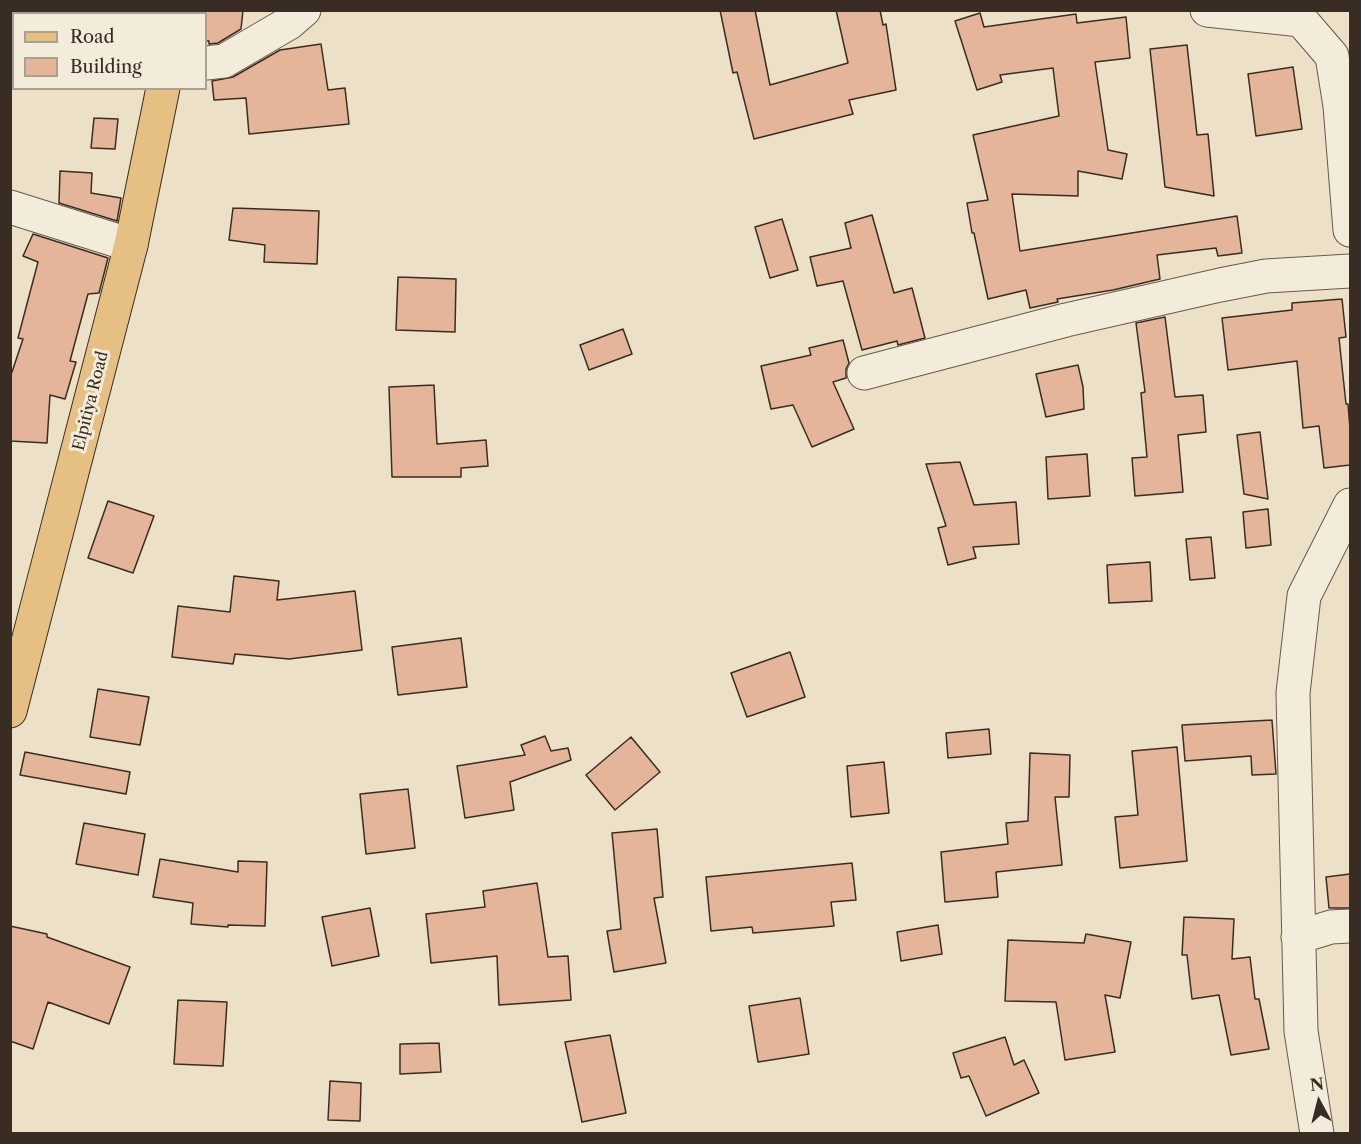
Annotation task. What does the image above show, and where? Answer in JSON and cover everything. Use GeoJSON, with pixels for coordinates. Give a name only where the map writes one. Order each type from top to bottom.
{"type":"FeatureCollection","features":[{"type":"Feature","properties":{"kind":"main road","name":"Elpitiya Road"},"geometry":{"type":"LineString","coordinates":[[10,711],[130,244],[163,90]]}},
{"type":"Feature","properties":{"kind":"street"},"geometry":{"type":"LineString","coordinates":[[207,63],[224,61],[289,23],[304,10]]}},
{"type":"Feature","properties":{"kind":"street"},"geometry":{"type":"LineString","coordinates":[[1207,10],[1301,20],[1317,19],[1332,56],[1340,106],[1350,230]]}},
{"type":"Feature","properties":{"kind":"street"},"geometry":{"type":"LineString","coordinates":[[10,207],[130,244]]}},
{"type":"Feature","properties":{"kind":"street"},"geometry":{"type":"LineString","coordinates":[[864,373],[1066,320],[1220,285],[1266,276],[1350,271]]}},
{"type":"Feature","properties":{"kind":"street"},"geometry":{"type":"LineString","coordinates":[[1317,1134],[1301,1031],[1293,693],[1305,596],[1350,505]]}},
{"type":"Feature","properties":{"kind":"street"},"geometry":{"type":"LineString","coordinates":[[1298,937],[1331,927],[1350,926]]}},
{"type":"Feature","properties":{"kind":"building"},"geometry":{"type":"Polygon","coordinates":[[[206,10],[243,10],[241,29],[218,43],[209,44],[206,10]]]}},
{"type":"Feature","properties":{"kind":"building"},"geometry":{"type":"Polygon","coordinates":[[[720,10],[755,10],[770,85],[848,63],[836,10],[880,10],[883,25],[886,24],[896,90],[849,100],[853,114],[754,139],[737,72],[733,73],[720,10]]]}},
{"type":"Feature","properties":{"kind":"building"},"geometry":{"type":"Polygon","coordinates":[[[980,13],[984,27],[1076,14],[1077,23],[1126,17],[1130,58],[1095,62],[1108,150],[1127,154],[1122,179],[1078,171],[1078,196],[1012,194],[1020,251],[1237,216],[1242,253],[1218,256],[1216,248],[1157,255],[1160,279],[1113,290],[1057,299],[1058,302],[1030,308],[1026,290],[988,299],[967,203],[988,200],[973,135],[1059,116],[1053,68],[1000,75],[1002,82],[977,90],[955,21],[980,13]]]}},
{"type":"Feature","properties":{"kind":"building"},"geometry":{"type":"Polygon","coordinates":[[[321,44],[328,90],[345,88],[349,124],[249,134],[246,98],[214,100],[212,81],[233,77],[280,50],[321,44]]]}},
{"type":"Feature","properties":{"kind":"building"},"geometry":{"type":"Polygon","coordinates":[[[1187,45],[1197,135],[1208,134],[1214,196],[1165,187],[1150,49],[1187,45]]]}},
{"type":"Feature","properties":{"kind":"building"},"geometry":{"type":"Polygon","coordinates":[[[1293,67],[1302,129],[1256,136],[1248,74],[1293,67]]]}},
{"type":"Feature","properties":{"kind":"building"},"geometry":{"type":"Polygon","coordinates":[[[94,118],[118,119],[115,149],[91,148],[94,118]]]}},
{"type":"Feature","properties":{"kind":"building"},"geometry":{"type":"Polygon","coordinates":[[[60,171],[92,173],[91,193],[121,198],[117,221],[59,203],[60,171]]]}},
{"type":"Feature","properties":{"kind":"building"},"geometry":{"type":"Polygon","coordinates":[[[233,208],[319,211],[317,264],[264,262],[265,245],[229,240],[233,208]]]}},
{"type":"Feature","properties":{"kind":"building"},"geometry":{"type":"Polygon","coordinates":[[[872,215],[894,293],[912,288],[925,338],[898,345],[897,341],[862,350],[843,281],[817,286],[810,257],[851,248],[845,223],[872,215]]]}},
{"type":"Feature","properties":{"kind":"building"},"geometry":{"type":"Polygon","coordinates":[[[782,219],[798,270],[770,278],[755,227],[782,219]]]}},
{"type":"Feature","properties":{"kind":"building"},"geometry":{"type":"Polygon","coordinates":[[[33,234],[108,258],[99,293],[88,294],[70,361],[76,362],[65,399],[50,395],[47,443],[10,441],[10,378],[23,339],[18,338],[38,262],[23,256],[33,234]]]}},
{"type":"Feature","properties":{"kind":"building"},"geometry":{"type":"Polygon","coordinates":[[[398,277],[456,279],[455,332],[396,330],[398,277]]]}},
{"type":"Feature","properties":{"kind":"building"},"geometry":{"type":"Polygon","coordinates":[[[1342,299],[1346,337],[1339,338],[1346,404],[1348,404],[1350,465],[1324,468],[1319,426],[1303,428],[1297,361],[1228,370],[1222,318],[1292,310],[1292,303],[1342,299]]]}},
{"type":"Feature","properties":{"kind":"building"},"geometry":{"type":"Polygon","coordinates":[[[1165,317],[1175,397],[1203,395],[1206,432],[1178,435],[1183,492],[1135,496],[1132,458],[1147,457],[1141,393],[1145,392],[1136,323],[1165,317]]]}},
{"type":"Feature","properties":{"kind":"building"},"geometry":{"type":"Polygon","coordinates":[[[623,329],[632,354],[589,370],[580,345],[623,329]]]}},
{"type":"Feature","properties":{"kind":"building"},"geometry":{"type":"Polygon","coordinates":[[[843,340],[849,363],[846,378],[833,382],[854,429],[812,447],[793,405],[771,409],[761,366],[811,355],[809,348],[843,340]]]}},
{"type":"Feature","properties":{"kind":"building"},"geometry":{"type":"Polygon","coordinates":[[[1078,365],[1083,387],[1084,409],[1046,417],[1036,374],[1078,365]]]}},
{"type":"Feature","properties":{"kind":"building"},"geometry":{"type":"Polygon","coordinates":[[[434,385],[437,444],[486,440],[488,466],[461,468],[461,477],[392,477],[389,387],[434,385]]]}},
{"type":"Feature","properties":{"kind":"building"},"geometry":{"type":"Polygon","coordinates":[[[1260,432],[1268,499],[1244,494],[1237,435],[1260,432]]]}},
{"type":"Feature","properties":{"kind":"building"},"geometry":{"type":"Polygon","coordinates":[[[1087,454],[1090,496],[1048,499],[1046,457],[1087,454]]]}},
{"type":"Feature","properties":{"kind":"building"},"geometry":{"type":"Polygon","coordinates":[[[960,462],[974,505],[1016,502],[1019,544],[973,547],[976,558],[948,565],[938,528],[946,526],[926,464],[960,462]]]}},
{"type":"Feature","properties":{"kind":"building"},"geometry":{"type":"Polygon","coordinates":[[[108,501],[154,516],[133,573],[88,558],[108,501]]]}},
{"type":"Feature","properties":{"kind":"building"},"geometry":{"type":"Polygon","coordinates":[[[1268,509],[1271,545],[1246,548],[1243,512],[1268,509]]]}},
{"type":"Feature","properties":{"kind":"building"},"geometry":{"type":"Polygon","coordinates":[[[1211,537],[1215,578],[1190,580],[1186,539],[1211,537]]]}},
{"type":"Feature","properties":{"kind":"building"},"geometry":{"type":"Polygon","coordinates":[[[1150,562],[1152,601],[1109,603],[1107,565],[1150,562]]]}},
{"type":"Feature","properties":{"kind":"building"},"geometry":{"type":"Polygon","coordinates":[[[234,576],[279,581],[277,600],[355,591],[362,650],[289,659],[235,654],[233,664],[172,657],[178,606],[230,612],[234,576]]]}},
{"type":"Feature","properties":{"kind":"building"},"geometry":{"type":"Polygon","coordinates":[[[461,638],[467,687],[398,695],[392,647],[461,638]]]}},
{"type":"Feature","properties":{"kind":"building"},"geometry":{"type":"Polygon","coordinates":[[[790,652],[805,697],[747,717],[731,673],[790,652]]]}},
{"type":"Feature","properties":{"kind":"building"},"geometry":{"type":"Polygon","coordinates":[[[98,689],[149,697],[140,745],[90,737],[98,689]]]}},
{"type":"Feature","properties":{"kind":"building"},"geometry":{"type":"Polygon","coordinates":[[[1272,720],[1276,774],[1252,775],[1251,756],[1185,761],[1182,725],[1272,720]]]}},
{"type":"Feature","properties":{"kind":"building"},"geometry":{"type":"Polygon","coordinates":[[[989,729],[991,754],[948,758],[946,733],[989,729]]]}},
{"type":"Feature","properties":{"kind":"building"},"geometry":{"type":"Polygon","coordinates":[[[545,736],[551,751],[568,748],[571,760],[510,782],[514,810],[465,818],[457,766],[525,755],[521,745],[545,736]]]}},
{"type":"Feature","properties":{"kind":"building"},"geometry":{"type":"Polygon","coordinates":[[[631,737],[660,772],[615,810],[586,775],[631,737]]]}},
{"type":"Feature","properties":{"kind":"building"},"geometry":{"type":"Polygon","coordinates":[[[1177,747],[1187,861],[1120,868],[1115,817],[1138,815],[1132,751],[1177,747]]]}},
{"type":"Feature","properties":{"kind":"building"},"geometry":{"type":"Polygon","coordinates":[[[25,752],[130,772],[126,794],[20,775],[25,752]]]}},
{"type":"Feature","properties":{"kind":"building"},"geometry":{"type":"Polygon","coordinates":[[[1030,753],[1070,755],[1069,797],[1055,797],[1062,865],[996,872],[998,897],[945,902],[941,852],[1008,844],[1006,823],[1028,821],[1030,753]]]}},
{"type":"Feature","properties":{"kind":"building"},"geometry":{"type":"Polygon","coordinates":[[[884,762],[889,813],[851,817],[847,766],[884,762]]]}},
{"type":"Feature","properties":{"kind":"building"},"geometry":{"type":"Polygon","coordinates":[[[408,789],[415,848],[366,854],[360,794],[408,789]]]}},
{"type":"Feature","properties":{"kind":"building"},"geometry":{"type":"Polygon","coordinates":[[[84,823],[145,834],[138,875],[76,864],[84,823]]]}},
{"type":"Feature","properties":{"kind":"building"},"geometry":{"type":"Polygon","coordinates":[[[657,829],[663,897],[654,898],[666,963],[614,972],[607,931],[621,929],[612,833],[657,829]]]}},
{"type":"Feature","properties":{"kind":"building"},"geometry":{"type":"Polygon","coordinates":[[[160,859],[238,872],[238,861],[267,862],[265,926],[228,925],[228,927],[191,924],[193,903],[153,897],[160,859]]]}},
{"type":"Feature","properties":{"kind":"building"},"geometry":{"type":"Polygon","coordinates":[[[852,863],[856,900],[831,902],[834,926],[753,933],[752,927],[711,931],[706,877],[852,863]]]}},
{"type":"Feature","properties":{"kind":"building"},"geometry":{"type":"Polygon","coordinates":[[[1350,874],[1350,908],[1329,908],[1326,877],[1350,874]]]}},
{"type":"Feature","properties":{"kind":"building"},"geometry":{"type":"Polygon","coordinates":[[[537,883],[548,957],[568,956],[571,1000],[499,1005],[497,956],[431,963],[426,914],[485,907],[483,891],[537,883]]]}},
{"type":"Feature","properties":{"kind":"building"},"geometry":{"type":"Polygon","coordinates":[[[370,908],[379,956],[332,966],[322,917],[370,908]]]}},
{"type":"Feature","properties":{"kind":"building"},"geometry":{"type":"Polygon","coordinates":[[[1184,917],[1234,919],[1232,959],[1250,957],[1255,999],[1259,999],[1269,1049],[1231,1055],[1219,995],[1192,999],[1187,955],[1182,955],[1184,917]]]}},
{"type":"Feature","properties":{"kind":"building"},"geometry":{"type":"Polygon","coordinates":[[[938,925],[942,954],[901,961],[897,932],[938,925]]]}},
{"type":"Feature","properties":{"kind":"building"},"geometry":{"type":"Polygon","coordinates":[[[10,926],[47,934],[47,937],[130,967],[109,1024],[48,1002],[33,1049],[10,1041],[10,926]]]}},
{"type":"Feature","properties":{"kind":"building"},"geometry":{"type":"Polygon","coordinates":[[[1086,934],[1131,942],[1120,998],[1105,995],[1115,1052],[1065,1060],[1056,1002],[1005,1001],[1008,940],[1084,943],[1086,934]]]}},
{"type":"Feature","properties":{"kind":"building"},"geometry":{"type":"Polygon","coordinates":[[[800,998],[809,1054],[758,1062],[749,1006],[800,998]]]}},
{"type":"Feature","properties":{"kind":"building"},"geometry":{"type":"Polygon","coordinates":[[[178,1000],[227,1002],[223,1066],[174,1064],[178,1000]]]}},
{"type":"Feature","properties":{"kind":"building"},"geometry":{"type":"Polygon","coordinates":[[[610,1035],[626,1113],[582,1122],[565,1042],[610,1035]]]}},
{"type":"Feature","properties":{"kind":"building"},"geometry":{"type":"Polygon","coordinates":[[[1005,1037],[1014,1065],[1024,1060],[1039,1093],[986,1116],[969,1076],[961,1078],[953,1053],[1005,1037]]]}},
{"type":"Feature","properties":{"kind":"building"},"geometry":{"type":"Polygon","coordinates":[[[439,1043],[441,1072],[400,1074],[400,1044],[439,1043]]]}},
{"type":"Feature","properties":{"kind":"building"},"geometry":{"type":"Polygon","coordinates":[[[330,1081],[361,1083],[360,1121],[328,1120],[330,1081]]]}}]}
